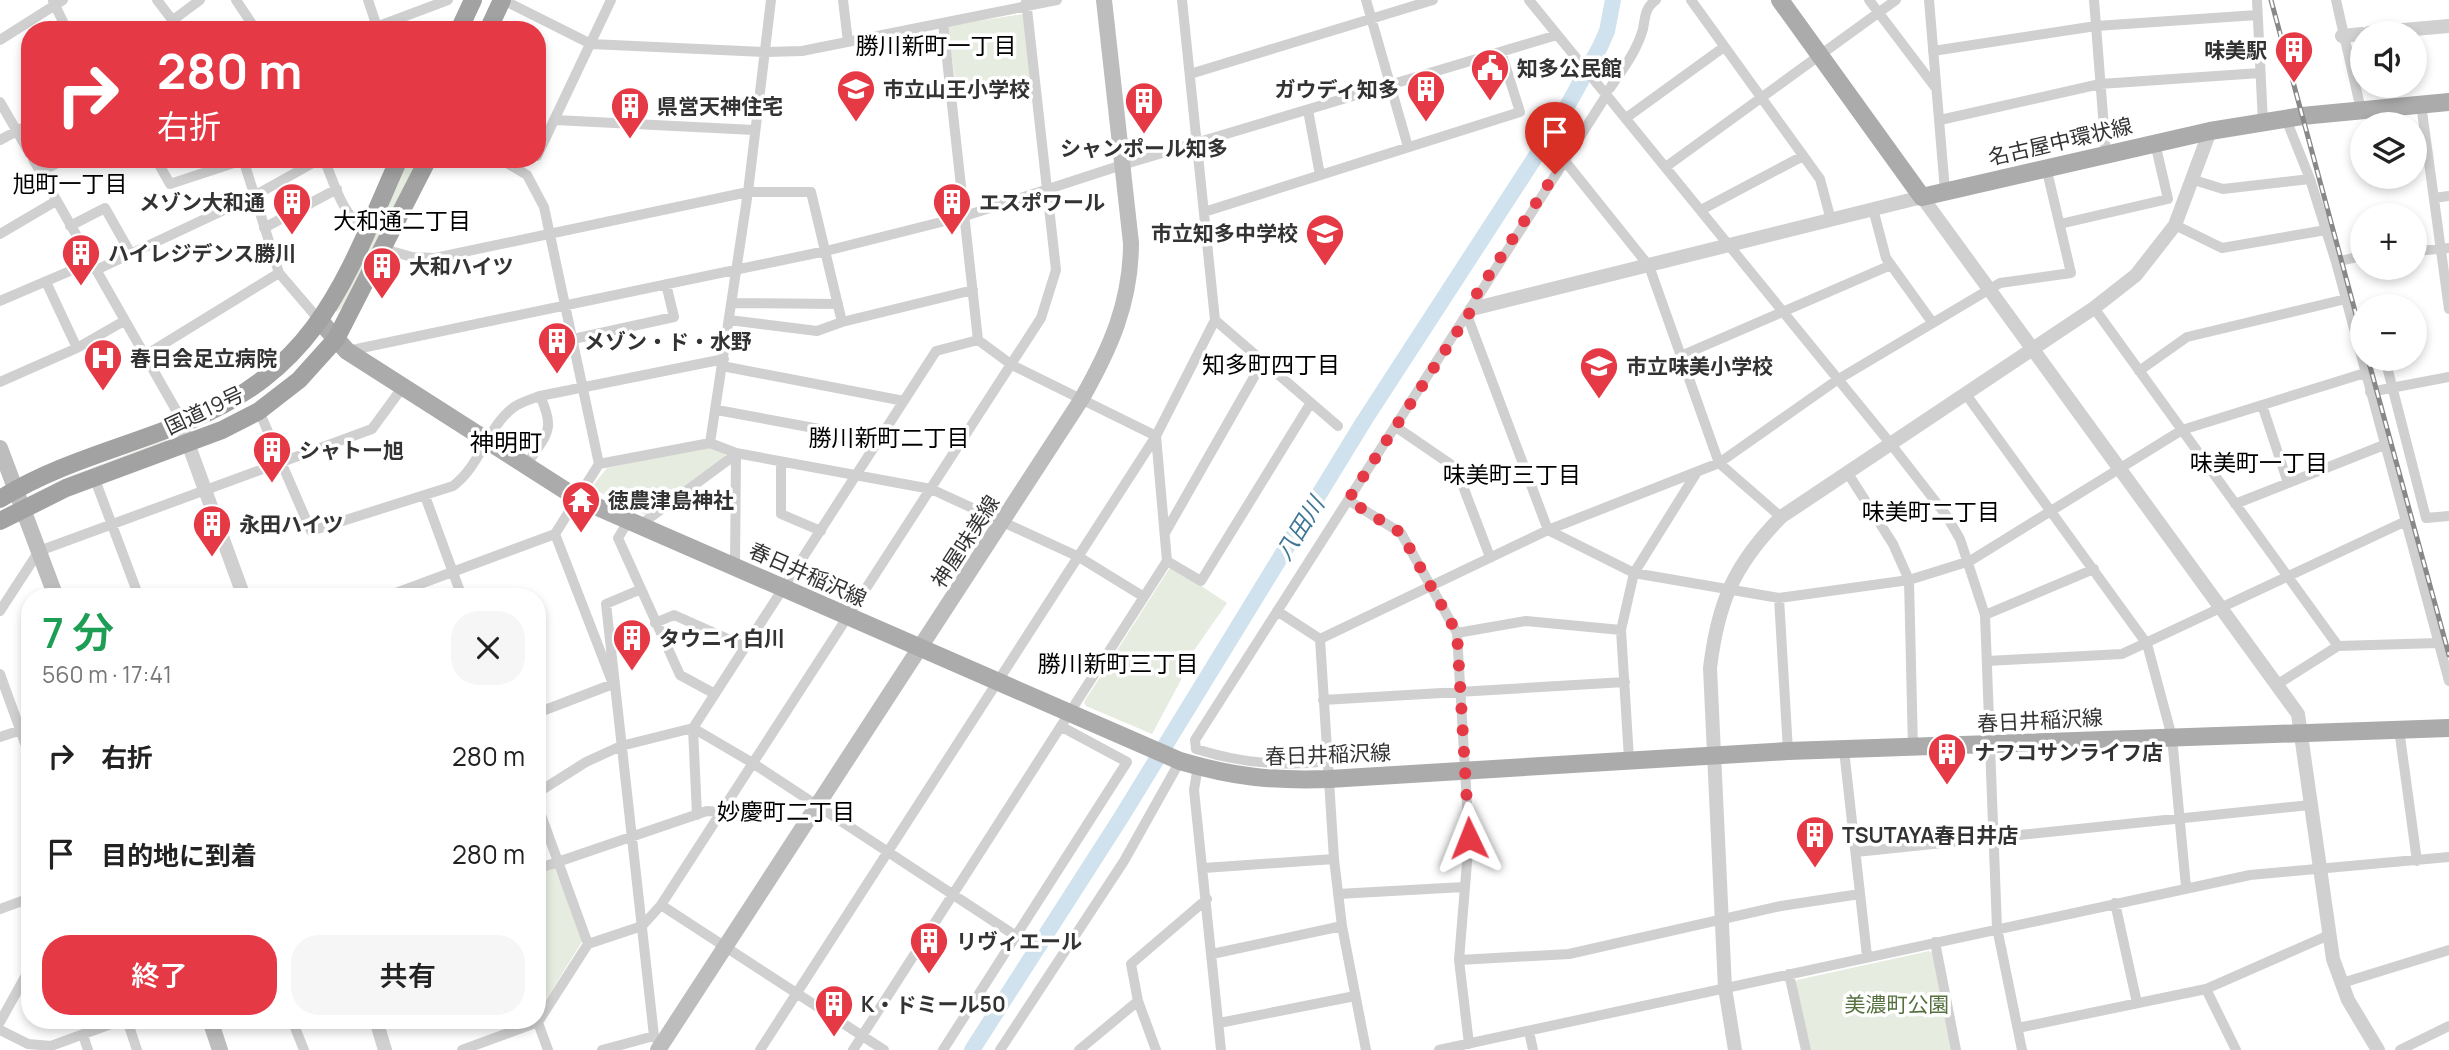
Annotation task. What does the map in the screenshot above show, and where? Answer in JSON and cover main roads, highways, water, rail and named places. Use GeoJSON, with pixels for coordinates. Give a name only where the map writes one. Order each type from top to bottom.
{"type":"FeatureCollection","features":[{"type":"Feature","properties":{"kind":"highway"},"geometry":{"type":"LineString","coordinates":[[463,21],[473,0]]}},
{"type":"Feature","properties":{"kind":"highway"},"geometry":{"type":"LineString","coordinates":[[492,21],[503,0]]}},
{"type":"Feature","properties":{"kind":"highway","name":"国道19号"},"geometry":{"type":"LineString","coordinates":[[8,494],[58,468],[181,424],[233,400],[273,374],[298,349],[320,321],[367,230],[394,168]]}},
{"type":"Feature","properties":{"kind":"highway","name":"国道19号"},"geometry":{"type":"LineString","coordinates":[[0,521],[94,477],[188,444],[259,411],[341,345],[424,168]]}},
{"type":"Feature","properties":{"kind":"main road","name":"神屋味美線"},"geometry":{"type":"LineString","coordinates":[[657,1044],[726,948],[1003,521],[1081,400],[1116,333],[1129,284],[1131,243],[1104,0]]}},
{"type":"Feature","properties":{"kind":"main road","name":"名古屋中環状線"},"geometry":{"type":"LineString","coordinates":[[1780,0],[1922,197],[2210,131],[2286,119],[2449,102]]}},
{"type":"Feature","properties":{"kind":"main road","name":"春日井稲沢線"},"geometry":{"type":"LineString","coordinates":[[320,321],[341,345],[402,388],[576,498],[999,682],[1067,720],[1198,766],[1257,780],[1328,770],[1467,770],[1788,751],[1913,749],[2449,728]]}},
{"type":"Feature","properties":{"kind":"main road"},"geometry":{"type":"LineString","coordinates":[[0,448],[8,494],[23,509],[52,588]]}},
{"type":"Feature","properties":{"kind":"main road"},"geometry":{"type":"LineString","coordinates":[[213,1029],[220,1050]]}},
{"type":"Feature","properties":{"kind":"waterway","name":"八田川"},"geometry":{"type":"LineString","coordinates":[[972,1050],[1122,816],[1364,421],[1560,119],[1600,47],[1607,31],[1613,0]]}},
{"type":"Feature","properties":{"kind":"railway"},"geometry":{"type":"LineString","coordinates":[[2271,0],[2350,294]]}},
{"type":"Feature","properties":{"kind":"railway"},"geometry":{"type":"LineString","coordinates":[[2371,371],[2449,655]]}},
{"type":"Feature","properties":{"kind":"place","name":"味美駅"},"geometry":{"type":"Point","coordinates":[2294,84]}},
{"type":"Feature","properties":{"kind":"place","name":"知多公民館"},"geometry":{"type":"Point","coordinates":[1490,102]}},
{"type":"Feature","properties":{"kind":"place","name":"市立山王小学校"},"geometry":{"type":"Point","coordinates":[856,123]}},
{"type":"Feature","properties":{"kind":"place","name":"ガウディ知多"},"geometry":{"type":"Point","coordinates":[1426,123]}},
{"type":"Feature","properties":{"kind":"place","name":"シャンポール知多"},"geometry":{"type":"Point","coordinates":[1144,135]}},
{"type":"Feature","properties":{"kind":"place","name":"県営天神住宅"},"geometry":{"type":"Point","coordinates":[630,140]}},
{"type":"Feature","properties":{"kind":"place","name":"メゾン大和通"},"geometry":{"type":"Point","coordinates":[292,236]}},
{"type":"Feature","properties":{"kind":"place","name":"エスポワール"},"geometry":{"type":"Point","coordinates":[952,236]}},
{"type":"Feature","properties":{"kind":"place","name":"市立知多中学校"},"geometry":{"type":"Point","coordinates":[1325,267]}},
{"type":"Feature","properties":{"kind":"place","name":"ハイレジデンス勝川"},"geometry":{"type":"Point","coordinates":[81,287]}},
{"type":"Feature","properties":{"kind":"place","name":"大和ハイツ"},"geometry":{"type":"Point","coordinates":[382,300]}},
{"type":"Feature","properties":{"kind":"place","name":"メゾン・ド・水野"},"geometry":{"type":"Point","coordinates":[557,375]}},
{"type":"Feature","properties":{"kind":"place","name":"春日会足立病院"},"geometry":{"type":"Point","coordinates":[103,392]}},
{"type":"Feature","properties":{"kind":"place","name":"市立味美小学校"},"geometry":{"type":"Point","coordinates":[1599,400]}},
{"type":"Feature","properties":{"kind":"place","name":"シャトー旭"},"geometry":{"type":"Point","coordinates":[272,484]}},
{"type":"Feature","properties":{"kind":"place","name":"徳農津島神社"},"geometry":{"type":"Point","coordinates":[581,534]}},
{"type":"Feature","properties":{"kind":"place","name":"永田ハイツ"},"geometry":{"type":"Point","coordinates":[212,558]}},
{"type":"Feature","properties":{"kind":"place","name":"タウニィ白川"},"geometry":{"type":"Point","coordinates":[632,672]}},
{"type":"Feature","properties":{"kind":"place","name":"ナフコサンライフ店"},"geometry":{"type":"Point","coordinates":[1947,786]}},
{"type":"Feature","properties":{"kind":"place","name":"TSUTAYA春日井店"},"geometry":{"type":"Point","coordinates":[1815,869]}},
{"type":"Feature","properties":{"kind":"place","name":"リヴィエール"},"geometry":{"type":"Point","coordinates":[929,975]}},
{"type":"Feature","properties":{"kind":"place","name":"K・ドミール50"},"geometry":{"type":"Point","coordinates":[834,1038]}},
{"type":"Feature","properties":{"kind":"district","name":"勝川新町一丁目"},"geometry":{"type":"Point","coordinates":[936,45]}},
{"type":"Feature","properties":{"kind":"district","name":"旭町一丁目"},"geometry":{"type":"Point","coordinates":[70,183]}},
{"type":"Feature","properties":{"kind":"district","name":"大和通二丁目"},"geometry":{"type":"Point","coordinates":[402,220]}},
{"type":"Feature","properties":{"kind":"district","name":"知多町四丁目"},"geometry":{"type":"Point","coordinates":[1271,364]}},
{"type":"Feature","properties":{"kind":"district","name":"勝川新町二丁目"},"geometry":{"type":"Point","coordinates":[889,437]}},
{"type":"Feature","properties":{"kind":"district","name":"神明町"},"geometry":{"type":"Point","coordinates":[506,441]}},
{"type":"Feature","properties":{"kind":"district","name":"味美町一丁目"},"geometry":{"type":"Point","coordinates":[2259,462]}},
{"type":"Feature","properties":{"kind":"district","name":"味美町三丁目"},"geometry":{"type":"Point","coordinates":[1512,474]}},
{"type":"Feature","properties":{"kind":"district","name":"味美町二丁目"},"geometry":{"type":"Point","coordinates":[1931,511]}},
{"type":"Feature","properties":{"kind":"district","name":"勝川新町三丁目"},"geometry":{"type":"Point","coordinates":[1118,663]}},
{"type":"Feature","properties":{"kind":"district","name":"妙慶町二丁目"},"geometry":{"type":"Point","coordinates":[786,811]}},
{"type":"Feature","properties":{"kind":"park label","name":"美濃町公園"},"geometry":{"type":"Point","coordinates":[1897,1004]}}]}
